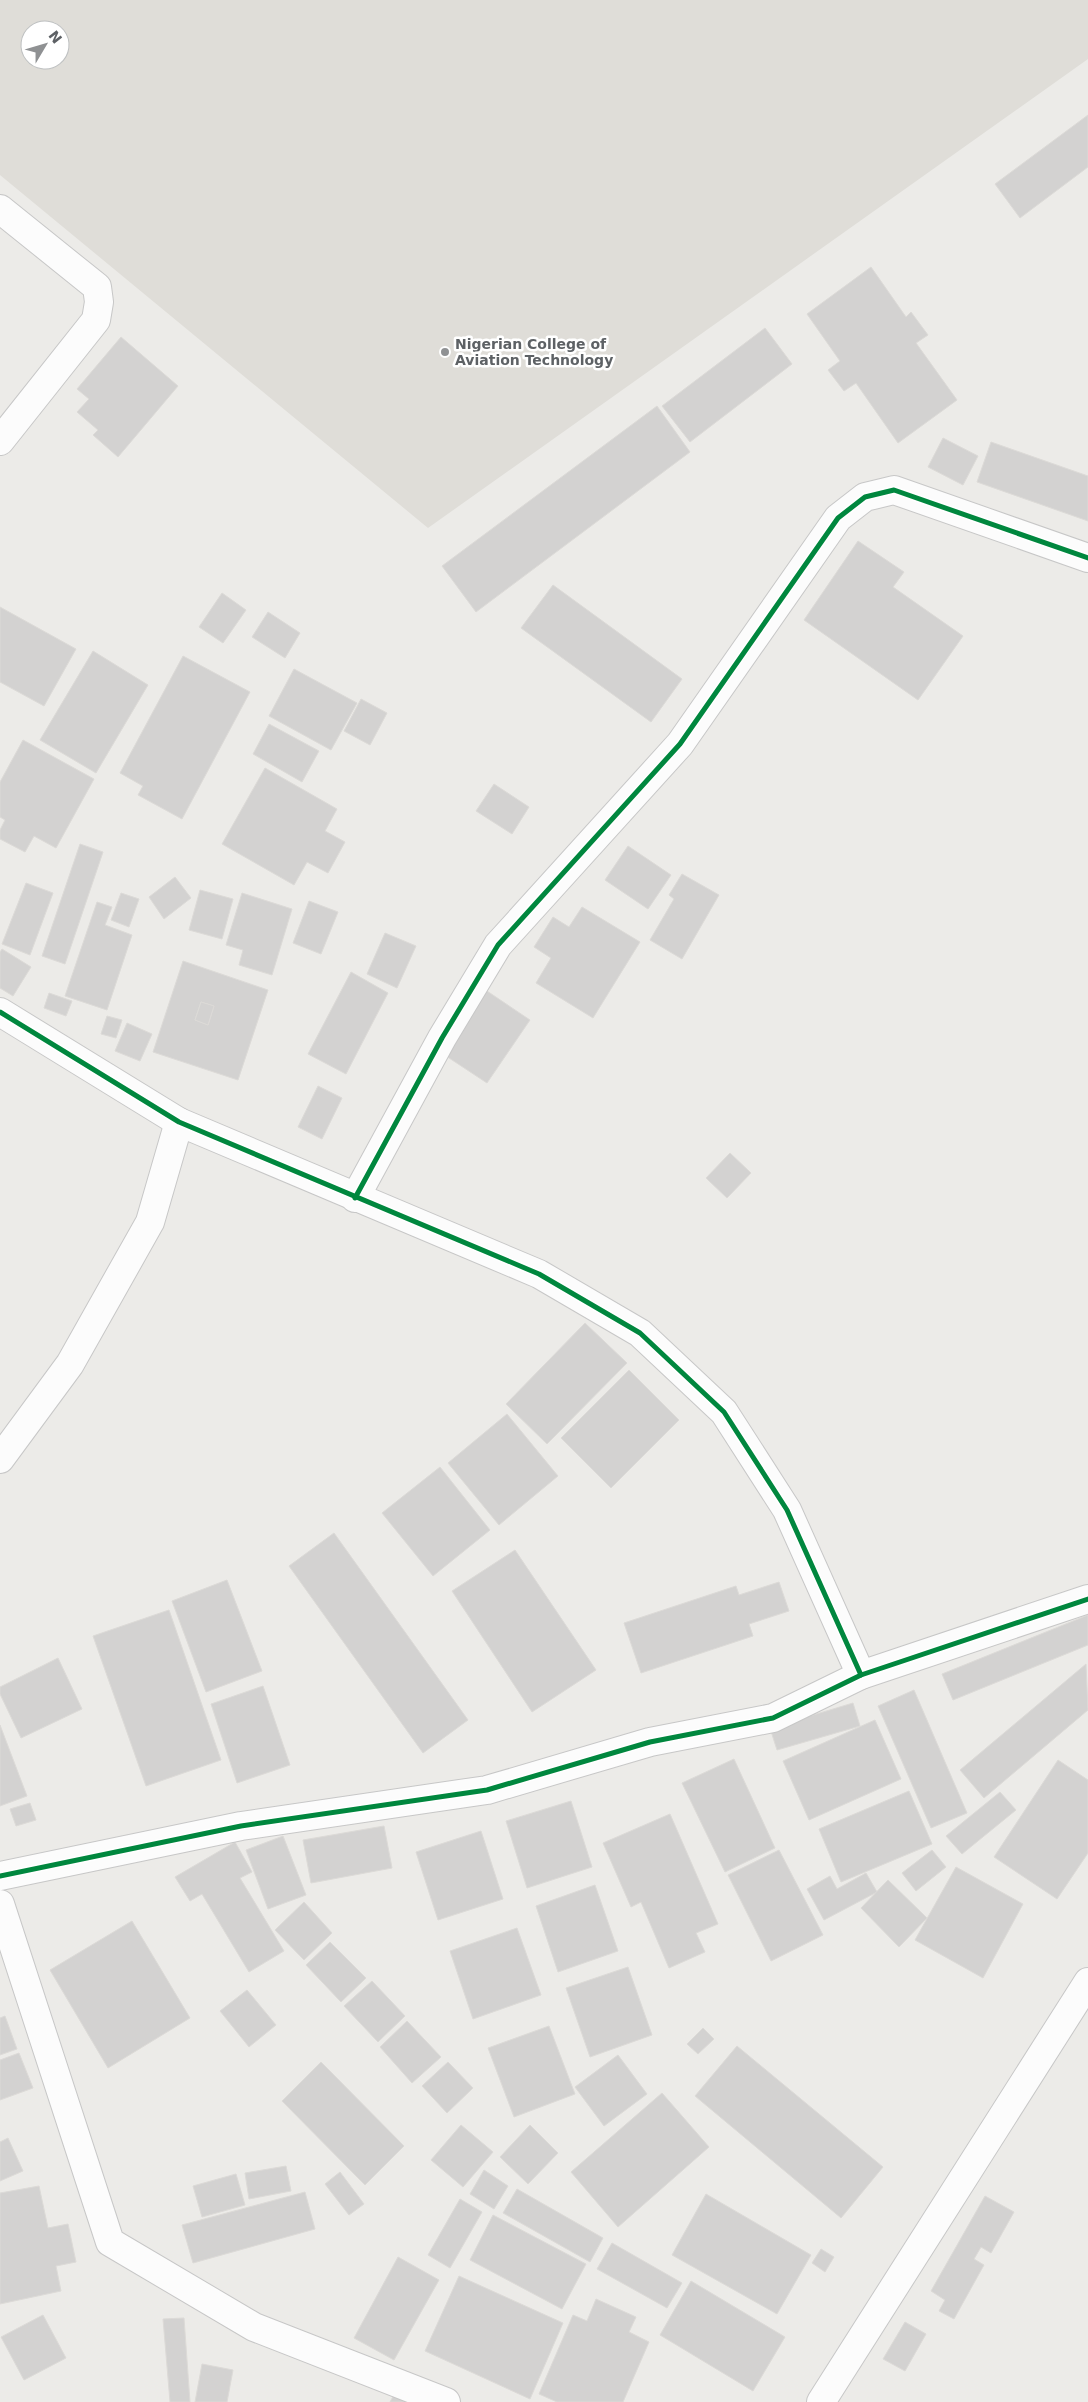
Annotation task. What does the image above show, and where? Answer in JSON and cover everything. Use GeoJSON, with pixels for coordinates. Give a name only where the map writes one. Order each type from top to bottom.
{"type":"FeatureCollection","features":[{"type":"Feature","properties":{"kind":"street"},"geometry":{"type":"LineString","coordinates":[[0,209],[97,287],[99,302],[96,320],[0,440]]}},
{"type":"Feature","properties":{"kind":"street"},"geometry":{"type":"LineString","coordinates":[[355,1198],[442,1038],[498,945],[680,744],[838,518],[865,498],[894,490],[1088,558]]}},
{"type":"Feature","properties":{"kind":"street"},"geometry":{"type":"LineString","coordinates":[[0,1012],[179,1122],[355,1198],[539,1274],[640,1333],[724,1412],[786,1510],[862,1675]]}},
{"type":"Feature","properties":{"kind":"street"},"geometry":{"type":"LineString","coordinates":[[0,1459],[70,1364],[150,1222],[179,1122]]}},
{"type":"Feature","properties":{"kind":"street"},"geometry":{"type":"LineString","coordinates":[[0,1876],[241,1826],[487,1790],[650,1742],[773,1718],[862,1675],[1088,1599]]}},
{"type":"Feature","properties":{"kind":"street"},"geometry":{"type":"LineString","coordinates":[[0,1904],[110,2242],[254,2327],[446,2402]]}},
{"type":"Feature","properties":{"kind":"street"},"geometry":{"type":"LineString","coordinates":[[821,2402],[1088,1982]]}},
{"type":"Feature","properties":{"kind":"shaded area","name":"Nigerian College of Aviation Technology"},"geometry":{"type":"Polygon","coordinates":[[[0,0],[1088,0],[1088,59],[428,528],[0,175],[0,0]]]}},
{"type":"Feature","properties":{"kind":"building"},"geometry":{"type":"Polygon","coordinates":[[[1088,115],[1088,167],[1020,218],[995,184],[1088,115]]]}},
{"type":"Feature","properties":{"kind":"building"},"geometry":{"type":"Polygon","coordinates":[[[871,267],[906,317],[911,312],[928,335],[916,343],[957,400],[898,443],[856,383],[844,391],[828,370],[840,361],[807,314],[871,267]]]}},
{"type":"Feature","properties":{"kind":"building"},"geometry":{"type":"Polygon","coordinates":[[[765,328],[792,364],[690,442],[662,406],[765,328]]]}},
{"type":"Feature","properties":{"kind":"building"},"geometry":{"type":"Polygon","coordinates":[[[121,337],[178,386],[118,457],[93,435],[98,430],[77,412],[89,399],[77,389],[121,337]]]}},
{"type":"Feature","properties":{"kind":"building"},"geometry":{"type":"Polygon","coordinates":[[[657,406],[690,452],[476,612],[442,566],[657,406]]]}},
{"type":"Feature","properties":{"kind":"building"},"geometry":{"type":"Polygon","coordinates":[[[943,438],[978,456],[963,485],[928,467],[943,438]]]}},
{"type":"Feature","properties":{"kind":"building"},"geometry":{"type":"Polygon","coordinates":[[[991,442],[1088,476],[1088,521],[977,482],[991,442]]]}},
{"type":"Feature","properties":{"kind":"building"},"geometry":{"type":"Polygon","coordinates":[[[858,541],[904,572],[893,587],[963,636],[918,700],[804,620],[858,541]]]}},
{"type":"Feature","properties":{"kind":"building"},"geometry":{"type":"Polygon","coordinates":[[[553,585],[682,679],[651,722],[521,628],[553,585]]]}},
{"type":"Feature","properties":{"kind":"building"},"geometry":{"type":"Polygon","coordinates":[[[222,593],[246,610],[223,643],[199,627],[222,593]]]}},
{"type":"Feature","properties":{"kind":"building"},"geometry":{"type":"Polygon","coordinates":[[[0,607],[76,649],[44,706],[0,682],[0,607]]]}},
{"type":"Feature","properties":{"kind":"building"},"geometry":{"type":"Polygon","coordinates":[[[268,612],[300,633],[285,658],[252,637],[268,612]]]}},
{"type":"Feature","properties":{"kind":"building"},"geometry":{"type":"Polygon","coordinates":[[[93,651],[148,685],[96,773],[40,740],[93,651]]]}},
{"type":"Feature","properties":{"kind":"building"},"geometry":{"type":"Polygon","coordinates":[[[183,656],[250,692],[182,819],[138,795],[143,786],[120,773],[183,656]]]}},
{"type":"Feature","properties":{"kind":"building"},"geometry":{"type":"Polygon","coordinates":[[[294,669],[357,703],[331,750],[269,716],[294,669]]]}},
{"type":"Feature","properties":{"kind":"building"},"geometry":{"type":"Polygon","coordinates":[[[361,699],[387,713],[370,745],[344,731],[361,699]]]}},
{"type":"Feature","properties":{"kind":"building"},"geometry":{"type":"Polygon","coordinates":[[[269,724],[319,751],[302,782],[253,754],[269,724]]]}},
{"type":"Feature","properties":{"kind":"building"},"geometry":{"type":"Polygon","coordinates":[[[23,740],[94,779],[56,848],[34,836],[25,852],[0,839],[0,830],[5,820],[0,817],[0,782],[23,740]]]}},
{"type":"Feature","properties":{"kind":"building"},"geometry":{"type":"Polygon","coordinates":[[[265,768],[337,809],[325,831],[345,842],[328,873],[307,862],[294,885],[222,844],[265,768]]]}},
{"type":"Feature","properties":{"kind":"building"},"geometry":{"type":"Polygon","coordinates":[[[494,784],[529,807],[512,834],[476,811],[494,784]]]}},
{"type":"Feature","properties":{"kind":"building"},"geometry":{"type":"Polygon","coordinates":[[[80,844],[103,852],[65,964],[42,956],[80,844]]]}},
{"type":"Feature","properties":{"kind":"building"},"geometry":{"type":"Polygon","coordinates":[[[628,846],[671,875],[648,909],[605,880],[628,846]]]}},
{"type":"Feature","properties":{"kind":"building"},"geometry":{"type":"Polygon","coordinates":[[[682,874],[719,895],[682,959],[650,940],[674,899],[669,895],[682,874]]]}},
{"type":"Feature","properties":{"kind":"building"},"geometry":{"type":"Polygon","coordinates":[[[175,877],[191,898],[164,919],[149,897],[175,877]]]}},
{"type":"Feature","properties":{"kind":"building"},"geometry":{"type":"Polygon","coordinates":[[[26,883],[53,893],[30,955],[2,944],[26,883]]]}},
{"type":"Feature","properties":{"kind":"building"},"geometry":{"type":"Polygon","coordinates":[[[200,890],[233,899],[222,939],[189,930],[200,890]]]}},
{"type":"Feature","properties":{"kind":"building"},"geometry":{"type":"Polygon","coordinates":[[[121,893],[139,899],[129,927],[111,920],[121,893]]]}},
{"type":"Feature","properties":{"kind":"building"},"geometry":{"type":"Polygon","coordinates":[[[242,893],[292,909],[272,975],[239,965],[243,950],[226,945],[242,893]]]}},
{"type":"Feature","properties":{"kind":"building"},"geometry":{"type":"Polygon","coordinates":[[[309,901],[338,912],[321,954],[293,943],[309,901]]]}},
{"type":"Feature","properties":{"kind":"building"},"geometry":{"type":"Polygon","coordinates":[[[97,902],[112,907],[105,925],[132,935],[107,1010],[65,996],[97,902]]]}},
{"type":"Feature","properties":{"kind":"building"},"geometry":{"type":"Polygon","coordinates":[[[582,907],[640,942],[593,1018],[536,983],[551,958],[534,947],[553,917],[569,927],[582,907]]]}},
{"type":"Feature","properties":{"kind":"building"},"geometry":{"type":"Polygon","coordinates":[[[385,933],[416,946],[397,988],[367,974],[385,933]]]}},
{"type":"Feature","properties":{"kind":"building"},"geometry":{"type":"Polygon","coordinates":[[[2,949],[31,967],[13,996],[0,988],[0,952],[2,949]]]}},
{"type":"Feature","properties":{"kind":"building"},"geometry":{"type":"Polygon","coordinates":[[[183,961],[268,990],[238,1080],[153,1052],[183,961]],[[201,1002],[195,1020],[208,1025],[214,1006],[201,1002]]]}},
{"type":"Feature","properties":{"kind":"building"},"geometry":{"type":"Polygon","coordinates":[[[351,972],[388,993],[346,1074],[308,1054],[351,972]]]}},
{"type":"Feature","properties":{"kind":"building"},"geometry":{"type":"Polygon","coordinates":[[[484,989],[530,1020],[487,1083],[440,1052],[484,989]]]}},
{"type":"Feature","properties":{"kind":"building"},"geometry":{"type":"Polygon","coordinates":[[[49,993],[72,1001],[66,1016],[44,1008],[49,993]]]}},
{"type":"Feature","properties":{"kind":"building"},"geometry":{"type":"Polygon","coordinates":[[[201,1002],[214,1006],[208,1025],[195,1020],[201,1002]]]}},
{"type":"Feature","properties":{"kind":"building"},"geometry":{"type":"Polygon","coordinates":[[[107,1016],[122,1020],[116,1038],[101,1034],[107,1016]]]}},
{"type":"Feature","properties":{"kind":"building"},"geometry":{"type":"Polygon","coordinates":[[[127,1023],[152,1034],[140,1061],[115,1051],[127,1023]]]}},
{"type":"Feature","properties":{"kind":"building"},"geometry":{"type":"Polygon","coordinates":[[[318,1086],[342,1098],[322,1139],[298,1127],[318,1086]]]}},
{"type":"Feature","properties":{"kind":"building"},"geometry":{"type":"Polygon","coordinates":[[[730,1153],[751,1173],[727,1198],[706,1178],[730,1153]]]}},
{"type":"Feature","properties":{"kind":"building"},"geometry":{"type":"Polygon","coordinates":[[[585,1323],[627,1363],[547,1444],[506,1404],[585,1323]]]}},
{"type":"Feature","properties":{"kind":"building"},"geometry":{"type":"Polygon","coordinates":[[[629,1370],[679,1420],[611,1488],[561,1438],[629,1370]]]}},
{"type":"Feature","properties":{"kind":"building"},"geometry":{"type":"Polygon","coordinates":[[[507,1414],[558,1476],[499,1525],[448,1463],[507,1414]]]}},
{"type":"Feature","properties":{"kind":"building"},"geometry":{"type":"Polygon","coordinates":[[[440,1467],[490,1530],[433,1576],[382,1513],[440,1467]]]}},
{"type":"Feature","properties":{"kind":"building"},"geometry":{"type":"Polygon","coordinates":[[[334,1533],[468,1720],[423,1753],[289,1566],[334,1533]]]}},
{"type":"Feature","properties":{"kind":"building"},"geometry":{"type":"Polygon","coordinates":[[[515,1550],[596,1670],[532,1712],[452,1591],[515,1550]]]}},
{"type":"Feature","properties":{"kind":"building"},"geometry":{"type":"Polygon","coordinates":[[[227,1580],[262,1671],[206,1692],[172,1601],[227,1580]]]}},
{"type":"Feature","properties":{"kind":"building"},"geometry":{"type":"Polygon","coordinates":[[[779,1582],[789,1611],[749,1624],[753,1636],[641,1673],[624,1623],[736,1586],[739,1595],[779,1582]]]}},
{"type":"Feature","properties":{"kind":"building"},"geometry":{"type":"Polygon","coordinates":[[[169,1610],[221,1760],[146,1786],[93,1636],[169,1610]]]}},
{"type":"Feature","properties":{"kind":"building"},"geometry":{"type":"Polygon","coordinates":[[[1088,1615],[1088,1645],[953,1700],[942,1674],[1088,1615]]]}},
{"type":"Feature","properties":{"kind":"building"},"geometry":{"type":"Polygon","coordinates":[[[58,1658],[82,1709],[21,1738],[0,1694],[0,1687],[58,1658]]]}},
{"type":"Feature","properties":{"kind":"building"},"geometry":{"type":"Polygon","coordinates":[[[1086,1664],[1088,1710],[984,1798],[960,1770],[1086,1664]]]}},
{"type":"Feature","properties":{"kind":"building"},"geometry":{"type":"Polygon","coordinates":[[[263,1686],[290,1765],[237,1783],[211,1704],[263,1686]]]}},
{"type":"Feature","properties":{"kind":"building"},"geometry":{"type":"Polygon","coordinates":[[[914,1690],[967,1813],[931,1828],[878,1706],[914,1690]]]}},
{"type":"Feature","properties":{"kind":"building"},"geometry":{"type":"Polygon","coordinates":[[[853,1703],[860,1726],[777,1750],[770,1728],[853,1703]]]}},
{"type":"Feature","properties":{"kind":"building"},"geometry":{"type":"Polygon","coordinates":[[[875,1720],[901,1779],[809,1820],[783,1761],[875,1720]]]}},
{"type":"Feature","properties":{"kind":"building"},"geometry":{"type":"Polygon","coordinates":[[[0,1725],[27,1796],[0,1806],[0,1725]]]}},
{"type":"Feature","properties":{"kind":"building"},"geometry":{"type":"Polygon","coordinates":[[[734,1759],[775,1848],[725,1872],[682,1783],[734,1759]]]}},
{"type":"Feature","properties":{"kind":"building"},"geometry":{"type":"Polygon","coordinates":[[[1058,1760],[1088,1780],[1088,1853],[1057,1899],[994,1857],[1058,1760]]]}},
{"type":"Feature","properties":{"kind":"building"},"geometry":{"type":"Polygon","coordinates":[[[909,1791],[932,1844],[841,1882],[819,1829],[909,1791]]]}},
{"type":"Feature","properties":{"kind":"building"},"geometry":{"type":"Polygon","coordinates":[[[1000,1792],[1016,1810],[962,1854],[946,1836],[1000,1792]]]}},
{"type":"Feature","properties":{"kind":"building"},"geometry":{"type":"Polygon","coordinates":[[[571,1801],[592,1867],[527,1888],[506,1821],[571,1801]]]}},
{"type":"Feature","properties":{"kind":"building"},"geometry":{"type":"Polygon","coordinates":[[[30,1803],[36,1820],[16,1826],[10,1809],[30,1803]]]}},
{"type":"Feature","properties":{"kind":"building"},"geometry":{"type":"Polygon","coordinates":[[[670,1814],[718,1924],[696,1933],[705,1952],[669,1968],[641,1902],[631,1907],[603,1843],[670,1814]]]}},
{"type":"Feature","properties":{"kind":"building"},"geometry":{"type":"Polygon","coordinates":[[[384,1826],[392,1868],[311,1883],[303,1840],[384,1826]]]}},
{"type":"Feature","properties":{"kind":"building"},"geometry":{"type":"Polygon","coordinates":[[[481,1831],[503,1899],[438,1920],[416,1852],[481,1831]]]}},
{"type":"Feature","properties":{"kind":"building"},"geometry":{"type":"Polygon","coordinates":[[[283,1836],[306,1895],[268,1909],[246,1850],[283,1836]]]}},
{"type":"Feature","properties":{"kind":"building"},"geometry":{"type":"Polygon","coordinates":[[[235,1842],[252,1872],[240,1878],[284,1951],[249,1972],[202,1894],[190,1901],[175,1877],[235,1842]]]}},
{"type":"Feature","properties":{"kind":"building"},"geometry":{"type":"Polygon","coordinates":[[[779,1850],[823,1935],[771,1961],[728,1875],[779,1850]]]}},
{"type":"Feature","properties":{"kind":"building"},"geometry":{"type":"Polygon","coordinates":[[[932,1850],[946,1867],[916,1891],[902,1873],[932,1850]]]}},
{"type":"Feature","properties":{"kind":"building"},"geometry":{"type":"Polygon","coordinates":[[[956,1867],[1023,1904],[983,1978],[915,1940],[956,1867]]]}},
{"type":"Feature","properties":{"kind":"building"},"geometry":{"type":"Polygon","coordinates":[[[866,1873],[877,1892],[824,1920],[807,1889],[830,1876],[837,1889],[866,1873]]]}},
{"type":"Feature","properties":{"kind":"building"},"geometry":{"type":"Polygon","coordinates":[[[888,1880],[927,1918],[899,1947],[861,1908],[888,1880]]]}},
{"type":"Feature","properties":{"kind":"building"},"geometry":{"type":"Polygon","coordinates":[[[595,1885],[618,1951],[558,1972],[536,1906],[595,1885]]]}},
{"type":"Feature","properties":{"kind":"building"},"geometry":{"type":"Polygon","coordinates":[[[304,1902],[332,1933],[304,1960],[275,1930],[304,1902]]]}},
{"type":"Feature","properties":{"kind":"building"},"geometry":{"type":"Polygon","coordinates":[[[132,1921],[190,2018],[108,2068],[50,1970],[132,1921]]]}},
{"type":"Feature","properties":{"kind":"building"},"geometry":{"type":"Polygon","coordinates":[[[517,1928],[541,1995],[473,2019],[450,1951],[517,1928]]]}},
{"type":"Feature","properties":{"kind":"building"},"geometry":{"type":"Polygon","coordinates":[[[330,1942],[366,1978],[341,2002],[306,1965],[330,1942]]]}},
{"type":"Feature","properties":{"kind":"building"},"geometry":{"type":"Polygon","coordinates":[[[628,1967],[652,2035],[590,2057],[566,1988],[628,1967]]]}},
{"type":"Feature","properties":{"kind":"building"},"geometry":{"type":"Polygon","coordinates":[[[372,1981],[405,2016],[378,2042],[344,2006],[372,1981]]]}},
{"type":"Feature","properties":{"kind":"building"},"geometry":{"type":"Polygon","coordinates":[[[247,1990],[276,2025],[249,2047],[220,2011],[247,1990]]]}},
{"type":"Feature","properties":{"kind":"building"},"geometry":{"type":"Polygon","coordinates":[[[5,2016],[17,2049],[0,2055],[0,2018],[5,2016]]]}},
{"type":"Feature","properties":{"kind":"building"},"geometry":{"type":"Polygon","coordinates":[[[407,2021],[441,2057],[412,2083],[380,2047],[407,2021]]]}},
{"type":"Feature","properties":{"kind":"building"},"geometry":{"type":"Polygon","coordinates":[[[549,2026],[575,2094],[514,2117],[488,2048],[549,2026]]]}},
{"type":"Feature","properties":{"kind":"building"},"geometry":{"type":"Polygon","coordinates":[[[703,2028],[714,2039],[698,2054],[687,2044],[703,2028]]]}},
{"type":"Feature","properties":{"kind":"building"},"geometry":{"type":"Polygon","coordinates":[[[737,2046],[883,2167],[841,2218],[695,2096],[737,2046]]]}},
{"type":"Feature","properties":{"kind":"building"},"geometry":{"type":"Polygon","coordinates":[[[19,2053],[33,2088],[0,2100],[0,2060],[19,2053]]]}},
{"type":"Feature","properties":{"kind":"building"},"geometry":{"type":"Polygon","coordinates":[[[618,2055],[647,2094],[604,2126],[575,2087],[618,2055]]]}},
{"type":"Feature","properties":{"kind":"building"},"geometry":{"type":"Polygon","coordinates":[[[321,2062],[404,2146],[365,2185],[282,2101],[321,2062]]]}},
{"type":"Feature","properties":{"kind":"building"},"geometry":{"type":"Polygon","coordinates":[[[448,2062],[473,2088],[447,2113],[422,2086],[448,2062]]]}},
{"type":"Feature","properties":{"kind":"building"},"geometry":{"type":"Polygon","coordinates":[[[662,2093],[709,2147],[618,2227],[571,2172],[662,2093]]]}},
{"type":"Feature","properties":{"kind":"building"},"geometry":{"type":"Polygon","coordinates":[[[461,2125],[493,2152],[463,2187],[431,2160],[461,2125]]]}},
{"type":"Feature","properties":{"kind":"building"},"geometry":{"type":"Polygon","coordinates":[[[530,2125],[558,2153],[528,2184],[500,2157],[530,2125]]]}},
{"type":"Feature","properties":{"kind":"building"},"geometry":{"type":"Polygon","coordinates":[[[8,2138],[23,2171],[0,2181],[0,2142],[8,2138]]]}},
{"type":"Feature","properties":{"kind":"building"},"geometry":{"type":"Polygon","coordinates":[[[286,2166],[291,2191],[249,2199],[245,2173],[286,2166]]]}},
{"type":"Feature","properties":{"kind":"building"},"geometry":{"type":"Polygon","coordinates":[[[484,2170],[508,2186],[494,2209],[470,2194],[484,2170]]]}},
{"type":"Feature","properties":{"kind":"building"},"geometry":{"type":"Polygon","coordinates":[[[340,2172],[364,2204],[349,2215],[325,2184],[340,2172]]]}},
{"type":"Feature","properties":{"kind":"building"},"geometry":{"type":"Polygon","coordinates":[[[236,2174],[245,2205],[202,2217],[193,2186],[236,2174]]]}},
{"type":"Feature","properties":{"kind":"building"},"geometry":{"type":"Polygon","coordinates":[[[39,2186],[48,2228],[68,2224],[76,2262],[56,2266],[61,2291],[0,2304],[0,2193],[39,2186]]]}},
{"type":"Feature","properties":{"kind":"building"},"geometry":{"type":"Polygon","coordinates":[[[517,2189],[603,2238],[590,2262],[503,2213],[517,2189]]]}},
{"type":"Feature","properties":{"kind":"building"},"geometry":{"type":"Polygon","coordinates":[[[305,2192],[315,2229],[193,2263],[182,2225],[305,2192]]]}},
{"type":"Feature","properties":{"kind":"building"},"geometry":{"type":"Polygon","coordinates":[[[706,2194],[811,2255],[777,2314],[672,2255],[706,2194]]]}},
{"type":"Feature","properties":{"kind":"building"},"geometry":{"type":"Polygon","coordinates":[[[985,2196],[1014,2212],[991,2253],[981,2247],[974,2259],[984,2265],[954,2319],[939,2311],[945,2300],[931,2291],[985,2196]]]}},
{"type":"Feature","properties":{"kind":"building"},"geometry":{"type":"Polygon","coordinates":[[[460,2199],[482,2212],[450,2268],[428,2255],[460,2199]]]}},
{"type":"Feature","properties":{"kind":"building"},"geometry":{"type":"Polygon","coordinates":[[[493,2215],[586,2264],[562,2309],[470,2260],[493,2215]]]}},
{"type":"Feature","properties":{"kind":"building"},"geometry":{"type":"Polygon","coordinates":[[[612,2243],[682,2283],[667,2308],[597,2269],[612,2243]]]}},
{"type":"Feature","properties":{"kind":"building"},"geometry":{"type":"Polygon","coordinates":[[[821,2249],[834,2257],[825,2272],[812,2263],[821,2249]]]}},
{"type":"Feature","properties":{"kind":"building"},"geometry":{"type":"Polygon","coordinates":[[[398,2257],[439,2280],[394,2360],[354,2338],[398,2257]]]}},
{"type":"Feature","properties":{"kind":"building"},"geometry":{"type":"Polygon","coordinates":[[[459,2276],[563,2323],[530,2399],[425,2351],[459,2276]]]}},
{"type":"Feature","properties":{"kind":"building"},"geometry":{"type":"Polygon","coordinates":[[[691,2281],[785,2337],[753,2391],[660,2335],[691,2281]]]}},
{"type":"Feature","properties":{"kind":"building"},"geometry":{"type":"Polygon","coordinates":[[[596,2299],[636,2317],[629,2332],[649,2342],[623,2402],[557,2402],[539,2394],[573,2315],[587,2321],[596,2299]]]}},
{"type":"Feature","properties":{"kind":"building"},"geometry":{"type":"Polygon","coordinates":[[[43,2315],[66,2358],[24,2380],[1,2337],[43,2315]]]}},
{"type":"Feature","properties":{"kind":"building"},"geometry":{"type":"Polygon","coordinates":[[[184,2318],[190,2402],[170,2402],[163,2319],[184,2318]]]}},
{"type":"Feature","properties":{"kind":"building"},"geometry":{"type":"Polygon","coordinates":[[[905,2322],[926,2334],[905,2371],[883,2359],[905,2322]]]}},
{"type":"Feature","properties":{"kind":"building"},"geometry":{"type":"Polygon","coordinates":[[[202,2364],[233,2370],[227,2402],[195,2402],[202,2364]]]}},
{"type":"Feature","properties":{"kind":"building"},"geometry":{"type":"Polygon","coordinates":[[[395,2393],[412,2402],[390,2402],[395,2393]]]}},
{"type":"Feature","properties":{"kind":"cycle path"},"geometry":{"type":"LineString","coordinates":[[355,1198],[442,1038],[498,945],[680,744],[838,518],[865,497],[894,490],[1088,558]]}},
{"type":"Feature","properties":{"kind":"cycle path"},"geometry":{"type":"LineString","coordinates":[[0,1012],[179,1122],[539,1274],[640,1333],[724,1412],[787,1510],[861,1675]]}},
{"type":"Feature","properties":{"kind":"cycle path"},"geometry":{"type":"LineString","coordinates":[[0,1876],[241,1826],[487,1790],[650,1742],[773,1718],[861,1675],[1088,1599]]}},
{"type":"Feature","properties":{"kind":"place","name":"Nigerian College of Aviation Technology"},"geometry":{"type":"Point","coordinates":[445,352]}}]}
